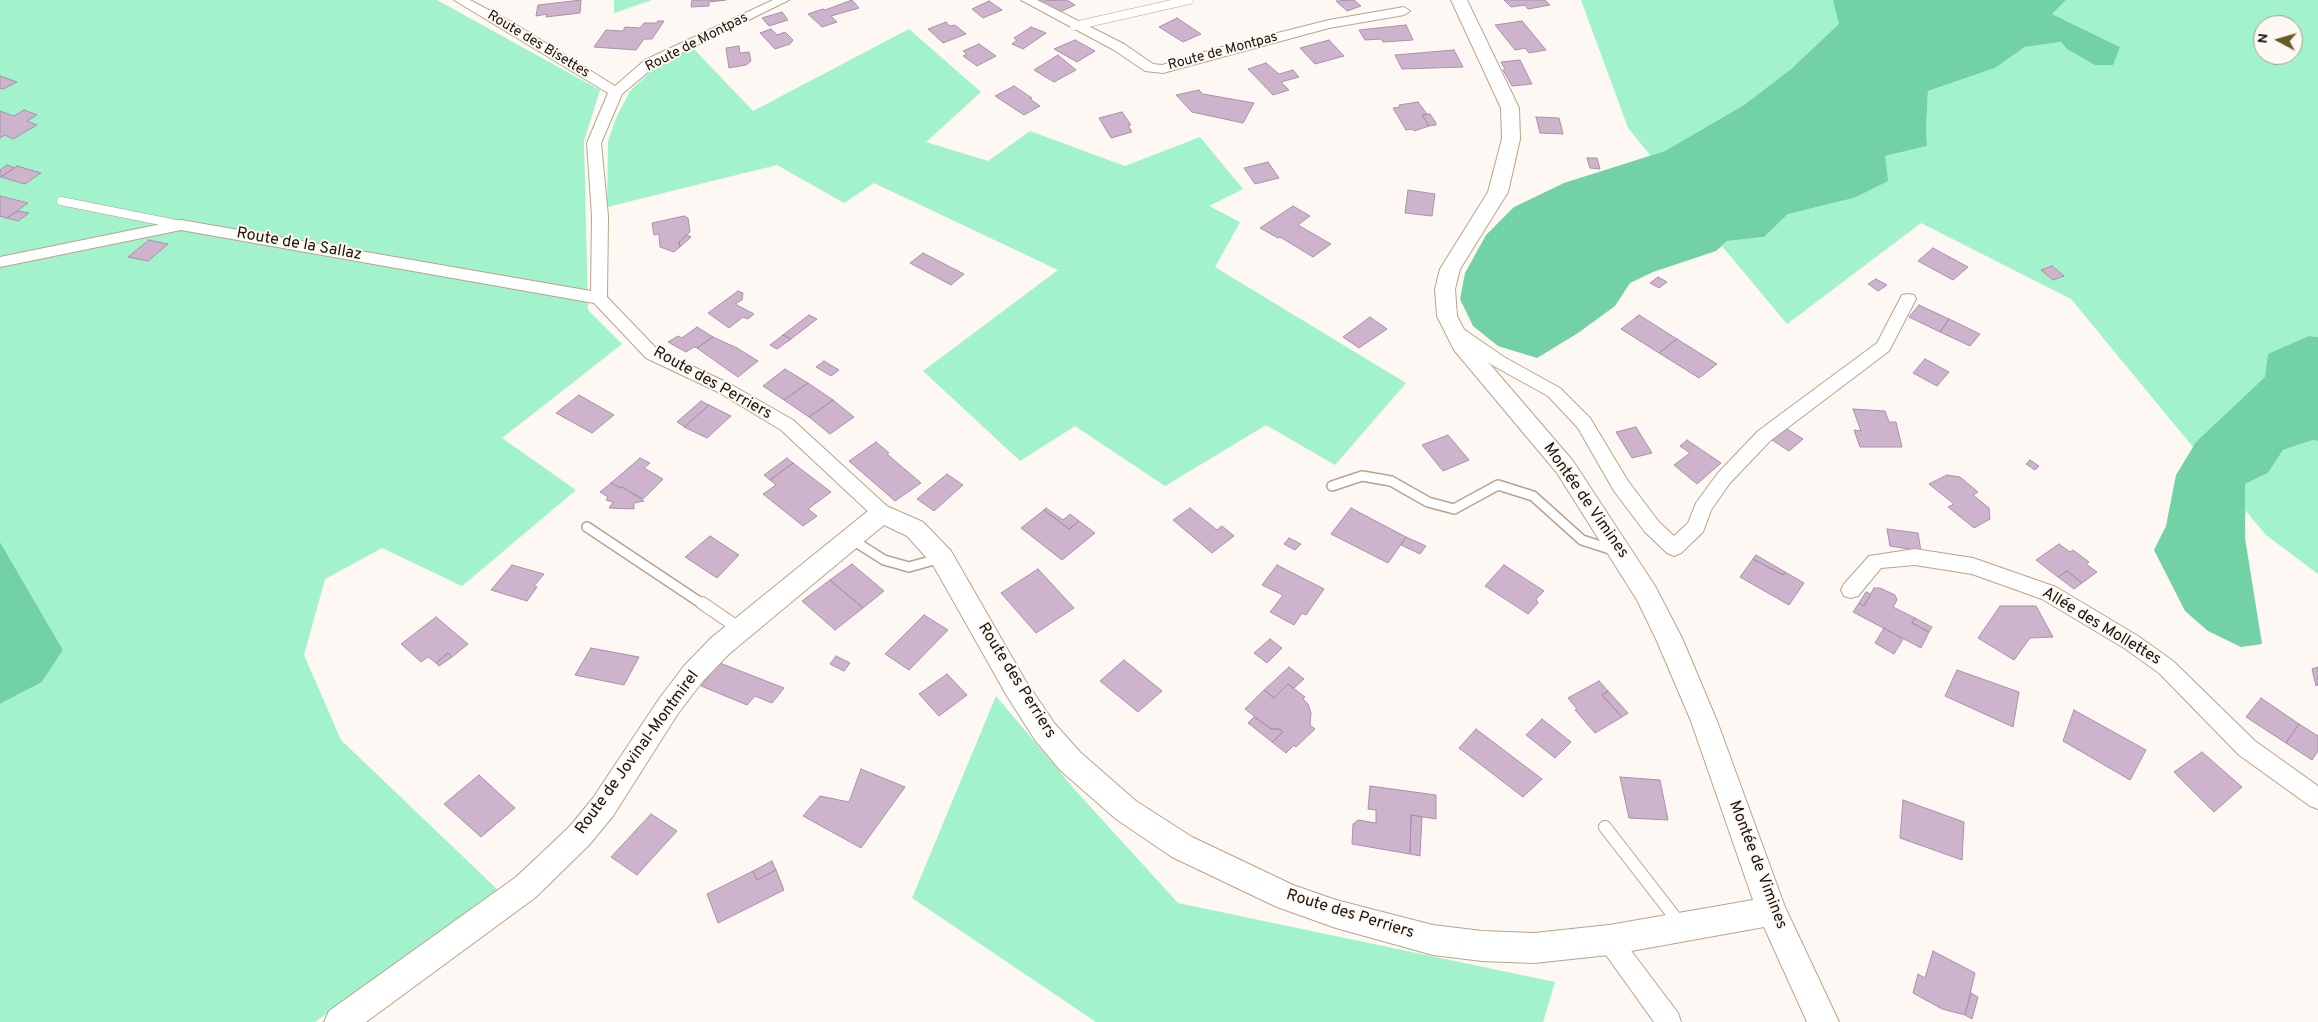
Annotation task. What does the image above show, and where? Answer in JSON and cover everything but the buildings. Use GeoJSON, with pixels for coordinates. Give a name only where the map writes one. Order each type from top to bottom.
{"type":"FeatureCollection","features":[{"type":"Feature","properties":{"kind":"street","name":"Route des Bisettes"},"geometry":{"type":"LineString","coordinates":[[460,0],[510,27],[616,92]]}},
{"type":"Feature","properties":{"kind":"street","name":"Route de Montpas"},"geometry":{"type":"LineString","coordinates":[[598,298],[600,216],[594,143],[604,114],[616,92],[650,63],[783,0]]}},
{"type":"Feature","properties":{"kind":"street","name":"Route de Montpas"},"geometry":{"type":"LineString","coordinates":[[1027,0],[1074,26],[1119,47],[1150,68],[1164,69],[1222,51],[1329,24],[1404,11]]}},
{"type":"Feature","properties":{"kind":"street","name":"Montée de Vimines"},"geometry":{"type":"LineString","coordinates":[[1460,0],[1502,88],[1510,108],[1512,123],[1508,158],[1498,192],[1450,269],[1445,289],[1445,305],[1453,330],[1462,345],[1564,467],[1622,552],[1669,638],[1704,721],[1772,911],[1823,1022]]}},
{"type":"Feature","properties":{"kind":"street","name":"Route de la Sallaz"},"geometry":{"type":"LineString","coordinates":[[0,262],[181,225],[598,298]]}},
{"type":"Feature","properties":{"kind":"street","name":"Route des Perriers"},"geometry":{"type":"LineString","coordinates":[[598,298],[652,354],[724,388],[787,426],[882,513],[915,529],[942,558],[1016,688],[1045,732],[1070,761],[1126,810],[1182,847],[1287,897],[1336,914],[1433,940],[1482,946],[1534,948],[1610,940],[1772,911]]}},
{"type":"Feature","properties":{"kind":"street"},"geometry":{"type":"LineString","coordinates":[[1453,330],[1498,361],[1554,392],[1584,423],[1621,486],[1652,527],[1674,548],[1696,527],[1703,508],[1724,478],[1764,436],[1883,347],[1908,299]]}},
{"type":"Feature","properties":{"kind":"street","name":"Route de Jovinal-Montmirel"},"geometry":{"type":"LineString","coordinates":[[340,1022],[526,887],[557,858],[580,835],[603,807],[693,674],[740,628],[882,513]]}},
{"type":"Feature","properties":{"kind":"street","name":"Allée des Mollettes"},"geometry":{"type":"LineString","coordinates":[[1852,590],[1876,561],[1915,557],[1974,566],[2050,593],[2131,642],[2166,667],[2247,748],[2318,799]]}},
{"type":"Feature","properties":{"kind":"street"},"geometry":{"type":"LineString","coordinates":[[1610,940],[1669,1022]]}},
{"type":"Feature","properties":{"kind":"lane"},"geometry":{"type":"LineString","coordinates":[[1074,26],[1189,0]]}},
{"type":"Feature","properties":{"kind":"lane"},"geometry":{"type":"LineString","coordinates":[[61,201],[181,225]]}},
{"type":"Feature","properties":{"kind":"lane"},"geometry":{"type":"LineString","coordinates":[[1332,486],[1362,476],[1391,481],[1428,502],[1454,508],[1498,485],[1533,496],[1582,540],[1622,552]]}},
{"type":"Feature","properties":{"kind":"lane"},"geometry":{"type":"LineString","coordinates":[[587,527],[740,628]]}},
{"type":"Feature","properties":{"kind":"lane"},"geometry":{"type":"LineString","coordinates":[[851,539],[884,560],[909,567],[942,558]]}},
{"type":"Feature","properties":{"kind":"lane"},"geometry":{"type":"LineString","coordinates":[[1605,827],[1683,928]]}},
{"type":"Feature","properties":{"kind":"green space"},"geometry":{"type":"Polygon","coordinates":[[[0,0],[437,0],[600,90],[584,141],[588,310],[622,344],[502,438],[576,490],[462,586],[382,548],[325,579],[304,655],[341,740],[499,891],[315,1022],[0,1022],[0,704],[42,682],[63,650],[0,542],[0,0]]]}},
{"type":"Feature","properties":{"kind":"green space"},"geometry":{"type":"Polygon","coordinates":[[[614,0],[652,0],[614,13],[614,0]]]}},
{"type":"Feature","properties":{"kind":"green space"},"geometry":{"type":"Polygon","coordinates":[[[1581,0],[1833,0],[1840,24],[1791,69],[1744,105],[1665,151],[1651,156],[1628,128],[1581,0]]]}},
{"type":"Feature","properties":{"kind":"green space"},"geometry":{"type":"Polygon","coordinates":[[[1833,0],[2066,0],[2052,14],[2120,47],[2113,65],[2095,65],[2067,49],[2061,42],[2025,47],[1995,68],[1928,91],[1927,146],[1885,156],[1888,181],[1854,198],[1788,214],[1764,237],[1727,241],[1716,251],[1653,272],[1630,283],[1615,306],[1578,333],[1537,358],[1498,346],[1473,326],[1460,299],[1465,273],[1486,235],[1514,207],[1564,183],[1665,151],[1744,105],[1791,69],[1839,24],[1833,0]]]}},
{"type":"Feature","properties":{"kind":"green space"},"geometry":{"type":"Polygon","coordinates":[[[2066,0],[2318,0],[2318,337],[2309,336],[2193,447],[2071,299],[1921,223],[1787,324],[1722,246],[1727,241],[1764,237],[1788,214],[1854,198],[1885,156],[1927,146],[1928,91],[1995,68],[2025,47],[2061,42],[2067,49],[2120,47],[2052,14],[2066,0]]]}},
{"type":"Feature","properties":{"kind":"green space"},"geometry":{"type":"Polygon","coordinates":[[[909,29],[981,92],[926,142],[988,161],[1030,131],[1125,166],[1200,137],[1243,189],[1209,206],[1240,222],[1215,267],[1406,383],[1335,465],[1266,425],[1165,486],[1075,426],[1020,461],[923,371],[1058,270],[874,183],[844,203],[777,165],[607,207],[608,141],[616,118],[630,91],[653,69],[692,47],[753,111],[909,29]]]}},
{"type":"Feature","properties":{"kind":"green space"},"geometry":{"type":"Polygon","coordinates":[[[2309,336],[2318,337],[2318,441],[2313,440],[2283,450],[2268,473],[2245,484],[2245,538],[2262,644],[2241,647],[2208,631],[2185,611],[2154,550],[2166,526],[2176,475],[2196,442],[2265,377],[2268,354],[2309,336]]]}},
{"type":"Feature","properties":{"kind":"green space"},"geometry":{"type":"Polygon","coordinates":[[[2313,440],[2318,441],[2318,574],[2266,535],[2245,510],[2245,484],[2268,473],[2283,450],[2313,440]]]}},
{"type":"Feature","properties":{"kind":"green space"},"geometry":{"type":"Polygon","coordinates":[[[0,542],[63,650],[42,682],[0,704],[0,542]]]}},
{"type":"Feature","properties":{"kind":"green space"},"geometry":{"type":"Polygon","coordinates":[[[996,696],[1076,791],[1178,903],[1555,982],[1543,1022],[1096,1022],[912,898],[996,696]]]}}]}
